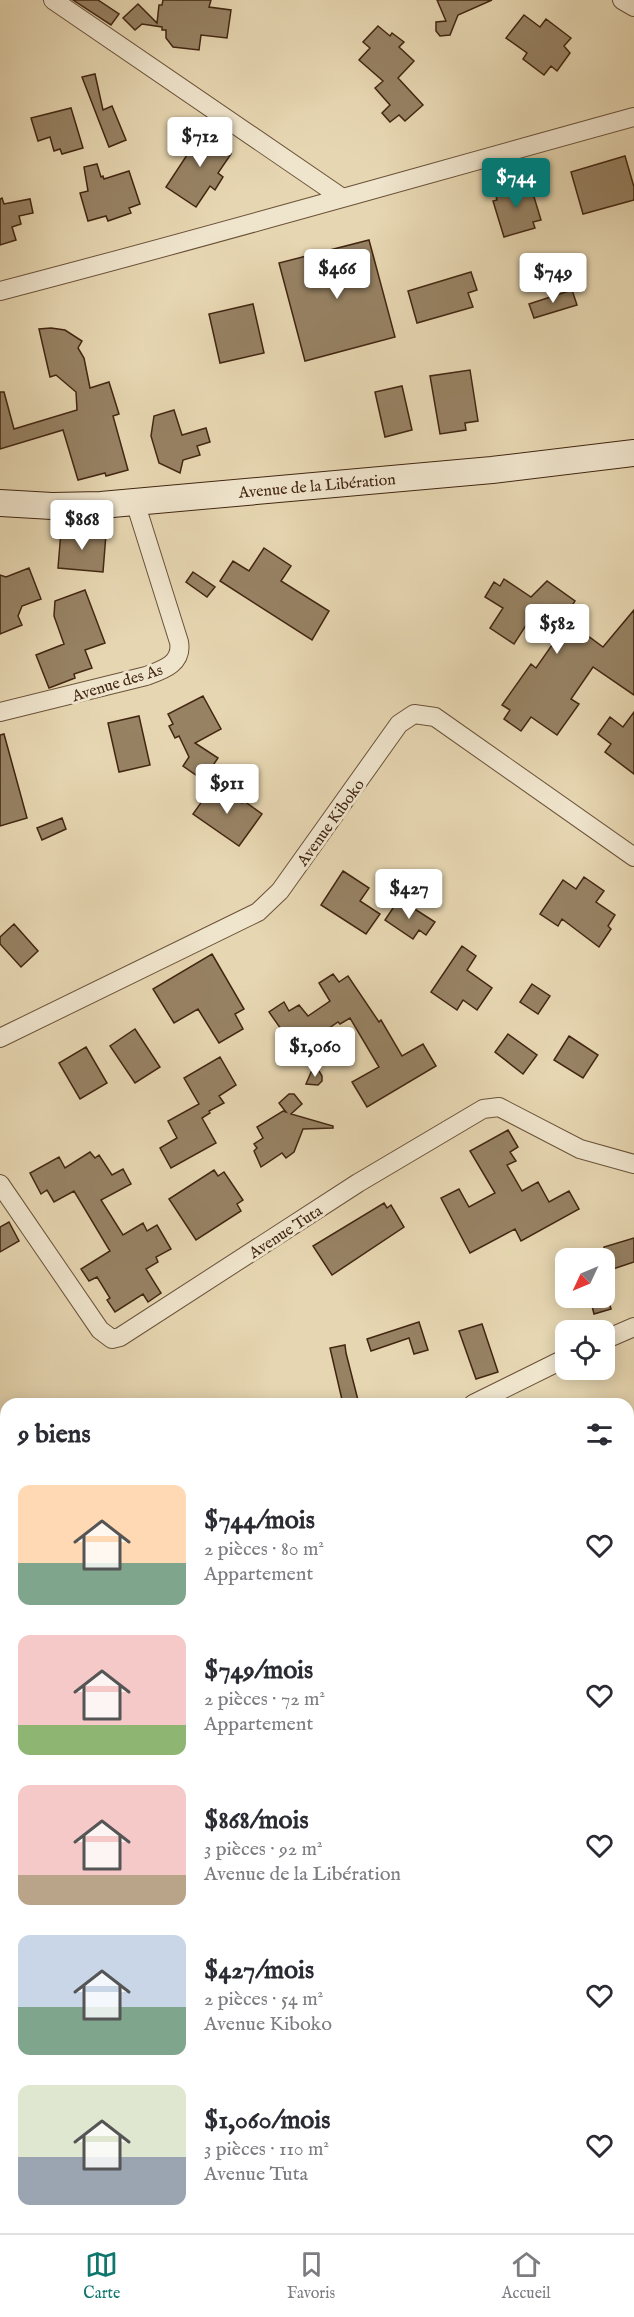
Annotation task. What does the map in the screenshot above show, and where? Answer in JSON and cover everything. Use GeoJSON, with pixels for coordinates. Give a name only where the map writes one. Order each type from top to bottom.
{"type":"FeatureCollection","features":[{"type":"Feature","properties":{"kind":"street"},"geometry":{"type":"LineString","coordinates":[[53,0],[341,197]]}},
{"type":"Feature","properties":{"kind":"street"},"geometry":{"type":"LineString","coordinates":[[622,0],[634,7]]}},
{"type":"Feature","properties":{"kind":"street"},"geometry":{"type":"LineString","coordinates":[[0,291],[162,249],[341,197],[634,117]]}},
{"type":"Feature","properties":{"kind":"street","name":"Avenue de la Libération"},"geometry":{"type":"LineString","coordinates":[[0,503],[60,506],[135,502],[492,471],[634,453]]}},
{"type":"Feature","properties":{"kind":"street","name":"Avenue des As"},"geometry":{"type":"LineString","coordinates":[[0,712],[146,676],[167,668],[177,658],[179,642],[135,502]]}},
{"type":"Feature","properties":{"kind":"street","name":"Avenue Kiboko"},"geometry":{"type":"LineString","coordinates":[[0,1038],[167,958],[267,906],[399,724],[414,714],[435,717],[634,857]]}},
{"type":"Feature","properties":{"kind":"street","name":"Avenue Tuta"},"geometry":{"type":"LineString","coordinates":[[0,1184],[100,1330],[112,1339],[120,1337],[348,1190],[483,1109],[499,1107],[580,1149],[634,1164]]}},
{"type":"Feature","properties":{"kind":"street"},"geometry":{"type":"LineString","coordinates":[[615,1335],[634,1327]]}},
{"type":"Feature","properties":{"kind":"street"},"geometry":{"type":"LineString","coordinates":[[485,1398],[555,1363]]}},
{"type":"Feature","properties":{"kind":"building"},"geometry":{"type":"Polygon","coordinates":[[[73,0],[98,0],[119,14],[111,25],[73,0]]]}},
{"type":"Feature","properties":{"kind":"building"},"geometry":{"type":"Polygon","coordinates":[[[163,0],[211,0],[209,7],[231,10],[227,38],[201,35],[199,50],[173,47],[166,38],[166,30],[162,30],[162,27],[142,24],[135,30],[123,18],[138,4],[157,23],[159,5],[162,5],[163,0]]]}},
{"type":"Feature","properties":{"kind":"building"},"geometry":{"type":"Polygon","coordinates":[[[437,0],[492,0],[458,15],[450,35],[440,36],[436,31],[436,22],[446,21],[437,0]]]}},
{"type":"Feature","properties":{"kind":"building"},"geometry":{"type":"Polygon","coordinates":[[[524,15],[540,27],[546,19],[571,38],[564,46],[570,53],[557,71],[551,66],[544,75],[523,59],[527,53],[506,38],[524,15]]]}},
{"type":"Feature","properties":{"kind":"building"},"geometry":{"type":"Polygon","coordinates":[[[378,26],[390,36],[392,33],[404,42],[399,47],[414,61],[398,78],[423,105],[405,121],[399,115],[390,122],[382,113],[390,105],[375,88],[383,81],[359,60],[370,48],[363,42],[378,26]]]}},
{"type":"Feature","properties":{"kind":"building"},"geometry":{"type":"Polygon","coordinates":[[[95,74],[103,110],[112,106],[126,140],[109,147],[82,77],[95,74]]]}},
{"type":"Feature","properties":{"kind":"building"},"geometry":{"type":"Polygon","coordinates":[[[71,108],[83,148],[62,154],[60,149],[54,151],[50,137],[38,141],[31,118],[71,108]]]}},
{"type":"Feature","properties":{"kind":"building"},"geometry":{"type":"Polygon","coordinates":[[[206,126],[222,137],[216,144],[231,154],[218,173],[223,177],[215,190],[210,186],[196,207],[166,187],[206,126]]]}},
{"type":"Feature","properties":{"kind":"building"},"geometry":{"type":"Polygon","coordinates":[[[625,156],[634,187],[634,200],[583,214],[571,172],[625,156]]]}},
{"type":"Feature","properties":{"kind":"building"},"geometry":{"type":"Polygon","coordinates":[[[97,164],[101,177],[103,176],[104,179],[129,171],[140,204],[129,208],[131,213],[108,221],[106,216],[88,221],[80,193],[88,191],[84,167],[97,164]]]}},
{"type":"Feature","properties":{"kind":"building"},"geometry":{"type":"Polygon","coordinates":[[[520,181],[523,190],[531,187],[541,220],[533,222],[535,228],[504,237],[493,201],[497,200],[494,189],[520,181]]]}},
{"type":"Feature","properties":{"kind":"building"},"geometry":{"type":"Polygon","coordinates":[[[2,198],[4,204],[30,199],[33,213],[19,216],[21,224],[12,227],[16,240],[0,245],[0,199],[2,198]]]}},
{"type":"Feature","properties":{"kind":"building"},"geometry":{"type":"Polygon","coordinates":[[[369,240],[395,337],[305,361],[279,263],[369,240]]]}},
{"type":"Feature","properties":{"kind":"building"},"geometry":{"type":"Polygon","coordinates":[[[471,272],[477,290],[468,293],[473,307],[417,323],[408,291],[471,272]]]}},
{"type":"Feature","properties":{"kind":"building"},"geometry":{"type":"Polygon","coordinates":[[[572,290],[577,305],[534,318],[529,304],[572,290]]]}},
{"type":"Feature","properties":{"kind":"building"},"geometry":{"type":"Polygon","coordinates":[[[253,304],[264,353],[220,363],[209,314],[253,304]]]}},
{"type":"Feature","properties":{"kind":"building"},"geometry":{"type":"Polygon","coordinates":[[[39,329],[65,330],[82,341],[78,348],[84,358],[90,388],[109,382],[119,414],[113,416],[128,470],[78,480],[63,430],[0,449],[0,392],[4,392],[14,429],[77,410],[76,392],[56,375],[50,377],[39,329]]]}},
{"type":"Feature","properties":{"kind":"building"},"geometry":{"type":"Polygon","coordinates":[[[470,370],[478,421],[465,423],[466,430],[440,434],[430,376],[470,370]]]}},
{"type":"Feature","properties":{"kind":"building"},"geometry":{"type":"Polygon","coordinates":[[[402,386],[412,430],[385,437],[375,392],[402,386]]]}},
{"type":"Feature","properties":{"kind":"building"},"geometry":{"type":"Polygon","coordinates":[[[174,410],[182,435],[206,428],[210,442],[197,446],[200,455],[183,460],[180,473],[159,463],[151,436],[154,416],[174,410]]]}},
{"type":"Feature","properties":{"kind":"building"},"geometry":{"type":"Polygon","coordinates":[[[61,531],[106,534],[103,572],[58,568],[61,531]]]}},
{"type":"Feature","properties":{"kind":"building"},"geometry":{"type":"Polygon","coordinates":[[[264,548],[291,566],[281,581],[329,611],[312,640],[220,581],[233,561],[249,571],[264,548]]]}},
{"type":"Feature","properties":{"kind":"building"},"geometry":{"type":"Polygon","coordinates":[[[29,568],[41,599],[22,606],[18,616],[22,625],[0,634],[0,575],[6,577],[29,568]]]}},
{"type":"Feature","properties":{"kind":"building"},"geometry":{"type":"Polygon","coordinates":[[[193,572],[215,587],[207,597],[186,582],[193,572]]]}},
{"type":"Feature","properties":{"kind":"building"},"geometry":{"type":"Polygon","coordinates":[[[504,579],[531,597],[547,581],[575,601],[564,618],[603,647],[634,610],[634,695],[593,667],[571,699],[579,704],[557,735],[531,717],[521,731],[504,719],[510,710],[502,705],[531,664],[536,668],[557,638],[530,619],[514,644],[490,628],[503,608],[485,597],[494,582],[500,586],[504,579]]]}},
{"type":"Feature","properties":{"kind":"building"},"geometry":{"type":"Polygon","coordinates":[[[85,590],[105,643],[85,650],[92,668],[74,674],[75,678],[49,688],[36,655],[64,644],[54,616],[55,601],[85,590]]]}},
{"type":"Feature","properties":{"kind":"building"},"geometry":{"type":"Polygon","coordinates":[[[203,696],[221,729],[195,743],[218,758],[203,780],[183,766],[189,757],[179,736],[175,738],[169,726],[173,724],[168,714],[203,696]]]}},
{"type":"Feature","properties":{"kind":"building"},"geometry":{"type":"Polygon","coordinates":[[[634,712],[634,774],[605,752],[611,744],[598,734],[610,717],[623,727],[634,712]]]}},
{"type":"Feature","properties":{"kind":"building"},"geometry":{"type":"Polygon","coordinates":[[[139,716],[150,765],[119,772],[108,723],[139,716]]]}},
{"type":"Feature","properties":{"kind":"building"},"geometry":{"type":"Polygon","coordinates":[[[4,734],[27,818],[0,826],[0,735],[4,734]]]}},
{"type":"Feature","properties":{"kind":"building"},"geometry":{"type":"Polygon","coordinates":[[[215,783],[242,803],[244,801],[262,814],[239,846],[193,814],[215,783]]]}},
{"type":"Feature","properties":{"kind":"building"},"geometry":{"type":"Polygon","coordinates":[[[62,818],[66,829],[42,840],[37,828],[62,818]]]}},
{"type":"Feature","properties":{"kind":"building"},"geometry":{"type":"Polygon","coordinates":[[[343,871],[369,888],[360,901],[380,914],[366,934],[321,905],[343,871]]]}},
{"type":"Feature","properties":{"kind":"building"},"geometry":{"type":"Polygon","coordinates":[[[584,877],[604,891],[596,902],[615,915],[608,926],[611,929],[599,947],[562,919],[558,926],[540,914],[563,880],[576,889],[584,877]]]}},
{"type":"Feature","properties":{"kind":"building"},"geometry":{"type":"Polygon","coordinates":[[[399,899],[435,922],[426,935],[419,930],[413,939],[385,920],[399,899]]]}},
{"type":"Feature","properties":{"kind":"building"},"geometry":{"type":"Polygon","coordinates":[[[14,924],[38,951],[21,967],[0,944],[0,937],[14,924]]]}},
{"type":"Feature","properties":{"kind":"building"},"geometry":{"type":"Polygon","coordinates":[[[462,946],[476,956],[467,970],[492,988],[477,1010],[463,1000],[457,1010],[431,992],[462,946]]]}},
{"type":"Feature","properties":{"kind":"building"},"geometry":{"type":"Polygon","coordinates":[[[212,954],[244,1009],[235,1014],[243,1029],[219,1043],[198,1009],[174,1023],[153,989],[212,954]]]}},
{"type":"Feature","properties":{"kind":"building"},"geometry":{"type":"Polygon","coordinates":[[[333,974],[339,982],[348,976],[379,1022],[381,1020],[402,1056],[423,1044],[436,1066],[367,1107],[352,1082],[379,1067],[350,1018],[340,1024],[338,1022],[312,1040],[316,1046],[305,1053],[300,1047],[290,1053],[276,1032],[281,1029],[269,1012],[284,1002],[289,1011],[299,1005],[308,1016],[330,1001],[319,983],[333,974]]]}},
{"type":"Feature","properties":{"kind":"building"},"geometry":{"type":"Polygon","coordinates":[[[532,984],[550,996],[538,1014],[520,1002],[532,984]]]}},
{"type":"Feature","properties":{"kind":"building"},"geometry":{"type":"Polygon","coordinates":[[[135,1029],[160,1067],[135,1083],[110,1046],[135,1029]]]}},
{"type":"Feature","properties":{"kind":"building"},"geometry":{"type":"Polygon","coordinates":[[[508,1034],[537,1055],[523,1074],[495,1052],[508,1034]]]}},
{"type":"Feature","properties":{"kind":"building"},"geometry":{"type":"Polygon","coordinates":[[[569,1036],[598,1055],[583,1078],[554,1060],[569,1036]]]}},
{"type":"Feature","properties":{"kind":"building"},"geometry":{"type":"Polygon","coordinates":[[[86,1047],[107,1083],[80,1099],[59,1063],[86,1047]]]}},
{"type":"Feature","properties":{"kind":"building"},"geometry":{"type":"Polygon","coordinates":[[[220,1057],[236,1085],[219,1096],[224,1103],[209,1111],[210,1113],[202,1118],[216,1143],[171,1168],[160,1148],[177,1138],[168,1121],[199,1104],[184,1078],[220,1057]]]}},
{"type":"Feature","properties":{"kind":"building"},"geometry":{"type":"Polygon","coordinates":[[[312,1070],[319,1071],[322,1076],[322,1081],[318,1085],[306,1084],[312,1070]]]}},
{"type":"Feature","properties":{"kind":"building"},"geometry":{"type":"Polygon","coordinates":[[[289,1094],[294,1094],[302,1104],[291,1114],[333,1126],[333,1128],[303,1129],[294,1152],[286,1158],[282,1153],[261,1167],[254,1151],[257,1148],[254,1144],[263,1138],[257,1127],[283,1111],[286,1112],[279,1103],[289,1094]]]}},
{"type":"Feature","properties":{"kind":"building"},"geometry":{"type":"Polygon","coordinates":[[[508,1130],[518,1147],[510,1152],[516,1161],[507,1165],[522,1191],[538,1182],[549,1202],[569,1191],[579,1209],[521,1241],[515,1229],[470,1253],[441,1198],[459,1189],[469,1207],[495,1193],[470,1151],[508,1130]]]}},
{"type":"Feature","properties":{"kind":"building"},"geometry":{"type":"Polygon","coordinates":[[[90,1152],[95,1158],[99,1155],[112,1175],[123,1169],[131,1184],[101,1200],[123,1235],[143,1223],[147,1231],[157,1225],[171,1249],[156,1257],[158,1262],[146,1269],[161,1293],[148,1302],[143,1294],[115,1312],[107,1300],[110,1298],[97,1277],[89,1281],[81,1269],[110,1251],[74,1191],[54,1202],[47,1190],[41,1194],[30,1173],[59,1157],[65,1168],[90,1152]]]}},
{"type":"Feature","properties":{"kind":"building"},"geometry":{"type":"Polygon","coordinates":[[[214,1170],[218,1176],[224,1172],[243,1200],[237,1204],[241,1211],[196,1240],[169,1199],[214,1170]]]}},
{"type":"Feature","properties":{"kind":"building"},"geometry":{"type":"Polygon","coordinates":[[[384,1203],[387,1208],[391,1205],[404,1227],[332,1275],[313,1246],[384,1203]]]}},
{"type":"Feature","properties":{"kind":"building"},"geometry":{"type":"Polygon","coordinates":[[[9,1222],[19,1241],[0,1252],[0,1227],[9,1222]]]}},
{"type":"Feature","properties":{"kind":"building"},"geometry":{"type":"Polygon","coordinates":[[[634,1238],[634,1262],[615,1268],[615,1248],[604,1247],[634,1238]]]}},
{"type":"Feature","properties":{"kind":"building"},"geometry":{"type":"Polygon","coordinates":[[[592,1308],[611,1308],[611,1309],[594,1314],[592,1308]]]}},
{"type":"Feature","properties":{"kind":"building"},"geometry":{"type":"Polygon","coordinates":[[[419,1322],[428,1350],[414,1354],[409,1338],[371,1351],[367,1339],[419,1322]]]}},
{"type":"Feature","properties":{"kind":"building"},"geometry":{"type":"Polygon","coordinates":[[[482,1324],[498,1372],[476,1379],[459,1331],[482,1324]]]}},
{"type":"Feature","properties":{"kind":"building"},"geometry":{"type":"Polygon","coordinates":[[[345,1345],[357,1398],[342,1398],[330,1348],[345,1345]]]}}]}
